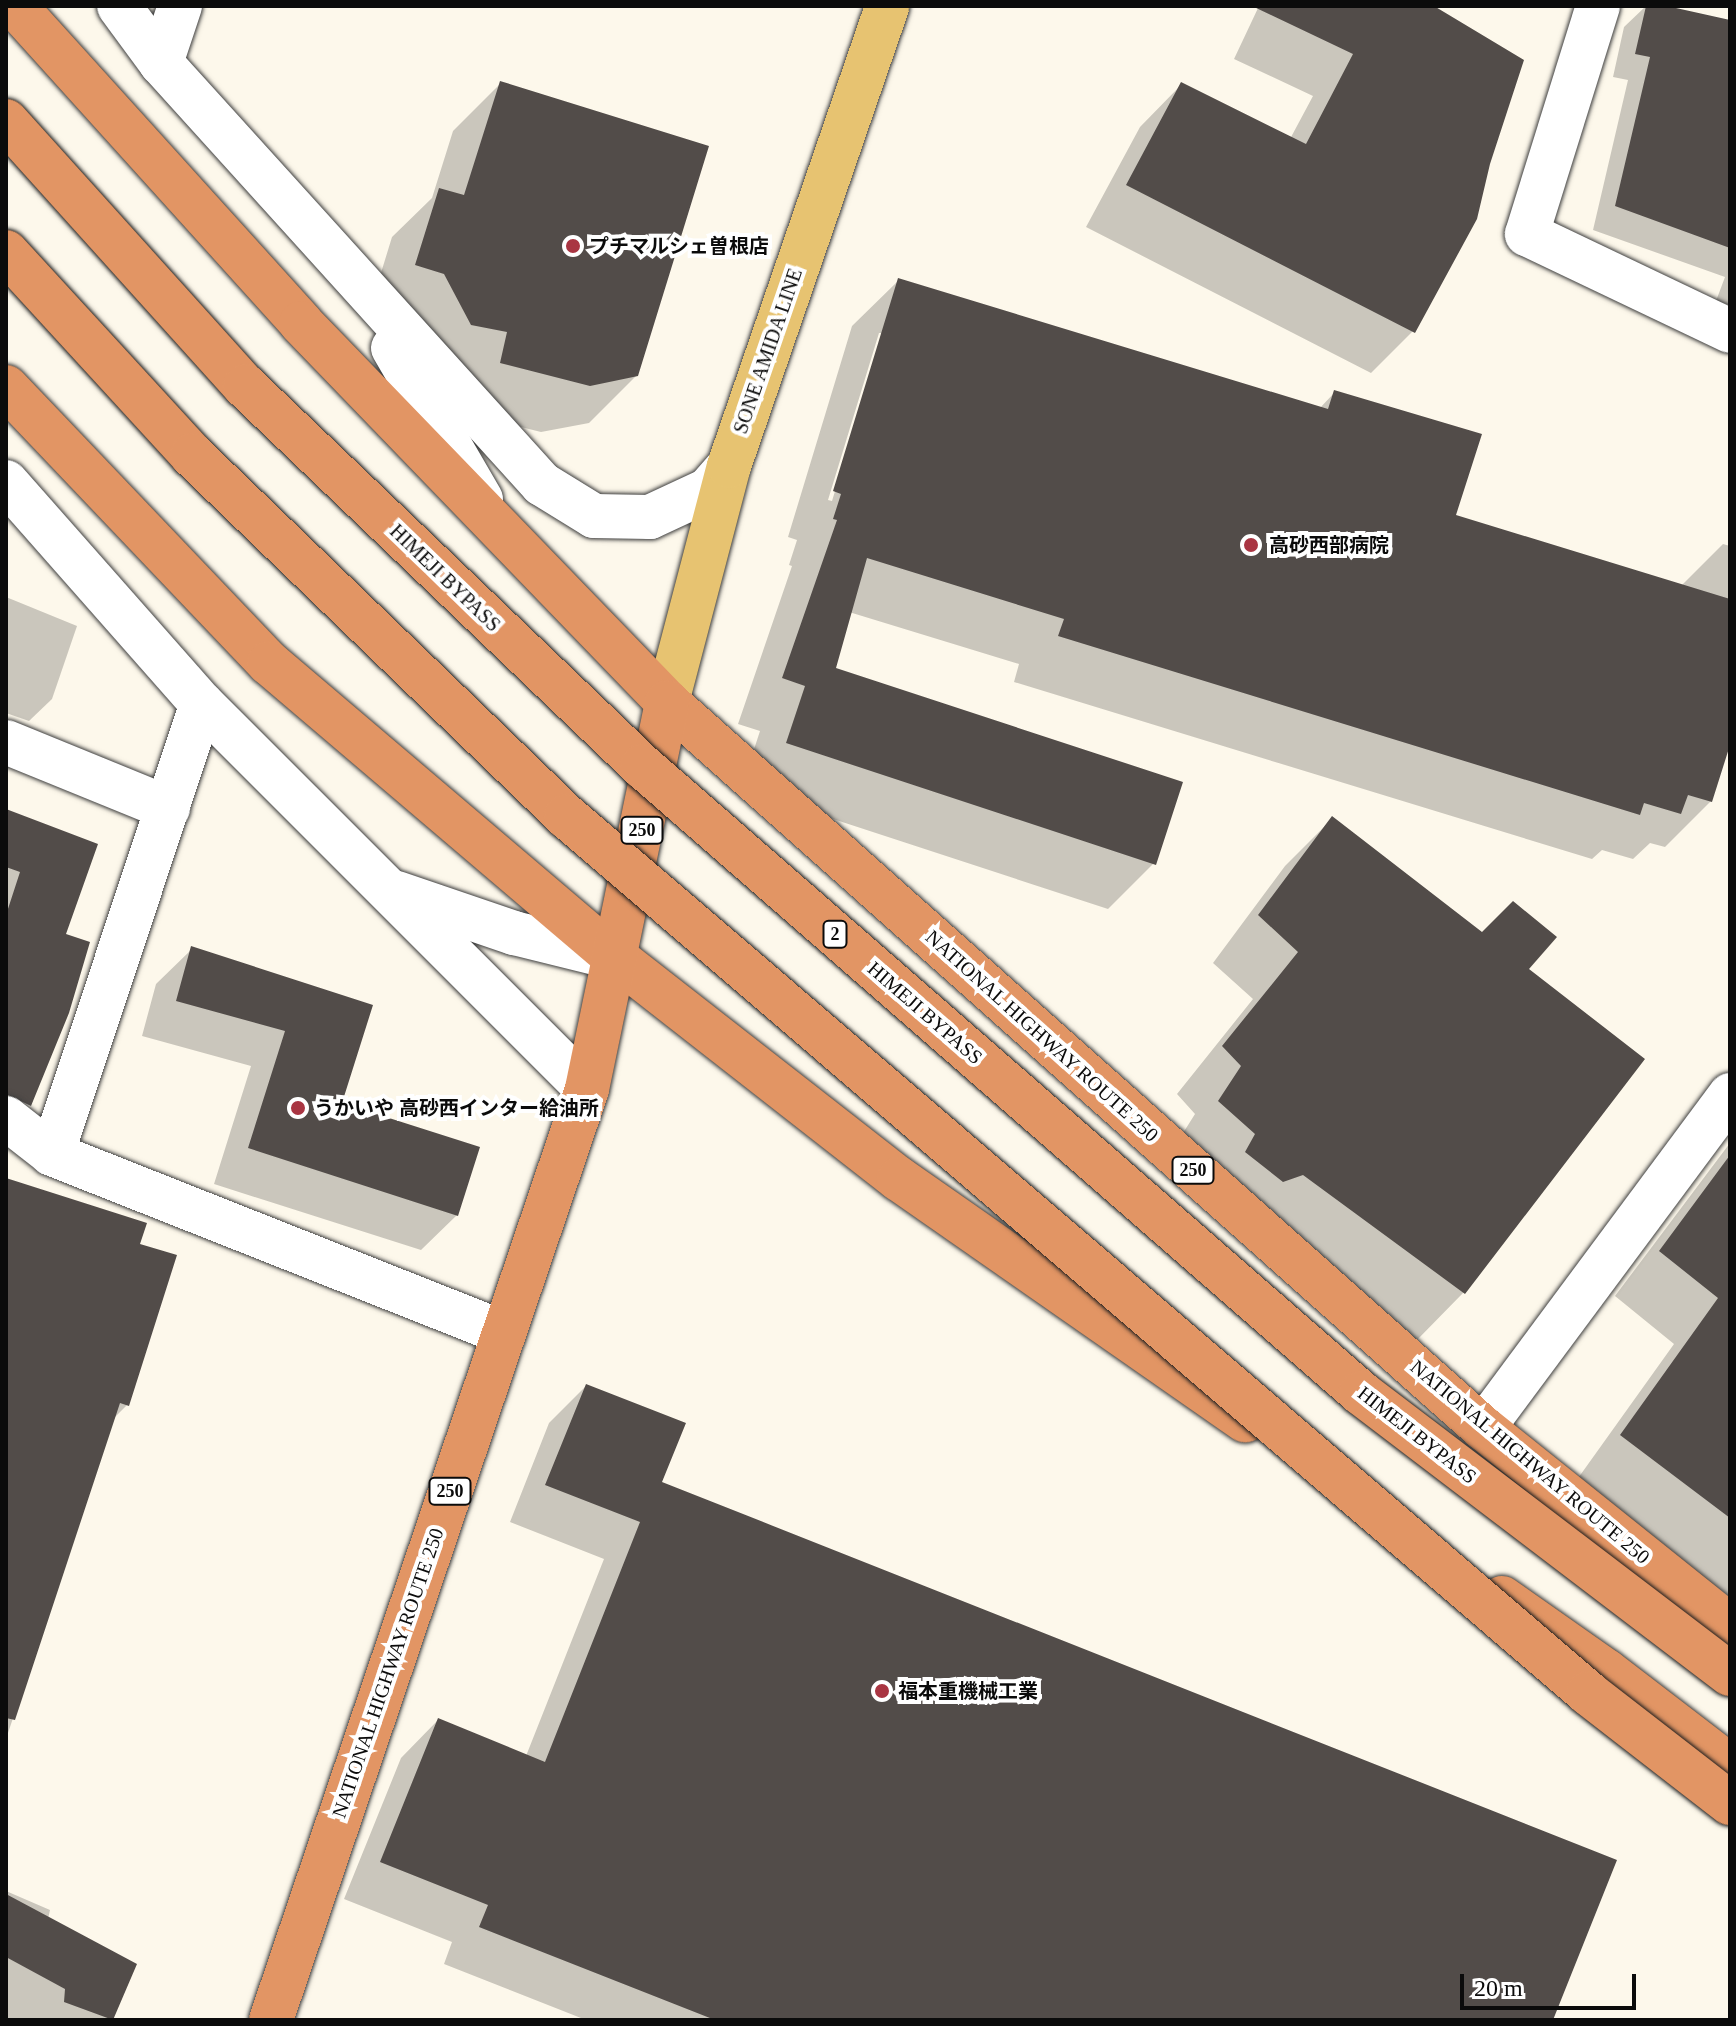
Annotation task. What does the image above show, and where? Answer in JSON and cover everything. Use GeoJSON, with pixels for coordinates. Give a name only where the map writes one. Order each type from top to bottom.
{"type":"FeatureCollection","features":[{"type":"Feature","properties":{"kind":"highway"},"geometry":{"type":"LineString","coordinates":[[15,6],[301,323],[667,702]]}},
{"type":"Feature","properties":{"kind":"highway","name":"HIMEJI BYPASS"},"geometry":{"type":"LineString","coordinates":[[6,121],[245,386],[642,766],[1361,1393],[1730,1674]]}},
{"type":"Feature","properties":{"kind":"highway"},"geometry":{"type":"LineString","coordinates":[[6,252],[192,455],[566,816],[1588,1693],[1730,1803]]}},
{"type":"Feature","properties":{"kind":"highway"},"geometry":{"type":"LineString","coordinates":[[6,387],[269,663],[616,958],[899,1179],[1606,1671],[1730,1766]]}},
{"type":"Feature","properties":{"kind":"highway","name":"NATIONAL HIGHWAY ROUTE 250"},"geometry":{"type":"LineString","coordinates":[[271,2020],[587,1089],[667,702]]}},
{"type":"Feature","properties":{"kind":"highway","name":"NATIONAL HIGHWAY ROUTE 250"},"geometry":{"type":"LineString","coordinates":[[667,702],[1483,1428],[1730,1626]]}},
{"type":"Feature","properties":{"kind":"main road","name":"SONE AMIDA LINE"},"geometry":{"type":"LineString","coordinates":[[667,702],[729,466],[887,6]]}},
{"type":"Feature","properties":{"kind":"street"},"geometry":{"type":"LineString","coordinates":[[119,6],[161,63],[542,484]]}},
{"type":"Feature","properties":{"kind":"street"},"geometry":{"type":"LineString","coordinates":[[161,63],[180,6]]}},
{"type":"Feature","properties":{"kind":"street"},"geometry":{"type":"LineString","coordinates":[[1598,6],[1527,234],[1730,331]]}},
{"type":"Feature","properties":{"kind":"street"},"geometry":{"type":"LineString","coordinates":[[348,270],[497,526]]}},
{"type":"Feature","properties":{"kind":"street"},"geometry":{"type":"LineString","coordinates":[[301,323],[594,516],[650,517],[708,490],[729,466]]}},
{"type":"Feature","properties":{"kind":"street"},"geometry":{"type":"LineString","coordinates":[[6,482],[202,704],[587,1089]]}},
{"type":"Feature","properties":{"kind":"street"},"geometry":{"type":"LineString","coordinates":[[52,1154],[202,704]]}},
{"type":"Feature","properties":{"kind":"street"},"geometry":{"type":"LineString","coordinates":[[6,742],[168,808]]}},
{"type":"Feature","properties":{"kind":"street"},"geometry":{"type":"LineString","coordinates":[[387,890],[514,933],[616,958]]}},
{"type":"Feature","properties":{"kind":"street"},"geometry":{"type":"LineString","coordinates":[[1483,1428],[1730,1095]]}},
{"type":"Feature","properties":{"kind":"street"},"geometry":{"type":"LineString","coordinates":[[6,1118],[52,1154],[504,1333]]}},
{"type":"Feature","properties":{"kind":"building"},"geometry":{"type":"Polygon","coordinates":[[[1252,6],[1434,6],[1524,60],[1490,164],[1477,219],[1415,333],[1126,185],[1181,82],[1306,144],[1353,54],[1252,6]]]}},
{"type":"Feature","properties":{"kind":"building"},"geometry":{"type":"Polygon","coordinates":[[[1646,6],[1667,6],[1730,20],[1730,248],[1615,206],[1650,57],[1635,54],[1646,6]]]}},
{"type":"Feature","properties":{"kind":"building"},"geometry":{"type":"Polygon","coordinates":[[[500,81],[709,146],[638,376],[590,386],[500,363],[507,332],[471,325],[444,274],[415,265],[439,188],[464,195],[500,81]]]}},
{"type":"Feature","properties":{"kind":"building"},"geometry":{"type":"Polygon","coordinates":[[[898,278],[1328,409],[1334,390],[1482,434],[1456,515],[1730,599],[1730,745],[1712,802],[1688,795],[1681,814],[1644,803],[1640,815],[1058,636],[1064,619],[867,558],[836,668],[1183,782],[1156,865],[786,743],[805,686],[782,678],[837,520],[833,519],[841,494],[833,491],[898,278]]]}},
{"type":"Feature","properties":{"kind":"building"},"geometry":{"type":"Polygon","coordinates":[[[6,809],[98,844],[66,934],[90,942],[69,1013],[31,1106],[6,1094],[6,915],[20,872],[6,867],[6,809]]]}},
{"type":"Feature","properties":{"kind":"building"},"geometry":{"type":"Polygon","coordinates":[[[1332,816],[1482,932],[1513,901],[1557,937],[1529,969],[1645,1059],[1465,1294],[1303,1175],[1283,1182],[1245,1152],[1255,1134],[1218,1101],[1241,1066],[1222,1046],[1298,952],[1258,915],[1332,816]]]}},
{"type":"Feature","properties":{"kind":"building"},"geometry":{"type":"Polygon","coordinates":[[[191,946],[373,1005],[342,1103],[480,1147],[458,1216],[248,1148],[285,1031],[176,1001],[191,946]]]}},
{"type":"Feature","properties":{"kind":"building"},"geometry":{"type":"Polygon","coordinates":[[[1730,1155],[1730,1518],[1620,1435],[1718,1298],[1659,1251],[1730,1155]]]}},
{"type":"Feature","properties":{"kind":"building"},"geometry":{"type":"Polygon","coordinates":[[[6,1178],[147,1223],[140,1244],[177,1255],[129,1406],[120,1403],[15,1720],[6,1718],[6,1178]]]}},
{"type":"Feature","properties":{"kind":"building","name":"福本重機械工業"},"geometry":{"type":"Polygon","coordinates":[[[586,1384],[686,1423],[662,1482],[1617,1860],[1553,2020],[715,2020],[479,1927],[488,1905],[380,1862],[438,1718],[545,1762],[640,1522],[545,1485],[586,1384]]]}},
{"type":"Feature","properties":{"kind":"building"},"geometry":{"type":"Polygon","coordinates":[[[6,1894],[137,1964],[113,2020],[64,2002],[65,1989],[6,1957],[6,1894]]]}},
{"type":"Feature","properties":{"kind":"place","name":"プチマルシェ曽根店"},"geometry":{"type":"Point","coordinates":[573,246]}},
{"type":"Feature","properties":{"kind":"place","name":"高砂西部病院"},"geometry":{"type":"Point","coordinates":[1251,545]}},
{"type":"Feature","properties":{"kind":"place","name":"うかいや 高砂西インター給油所"},"geometry":{"type":"Point","coordinates":[298,1108]}},
{"type":"Feature","properties":{"kind":"place","name":"福本重機械工業"},"geometry":{"type":"Point","coordinates":[882,1691]}}]}
